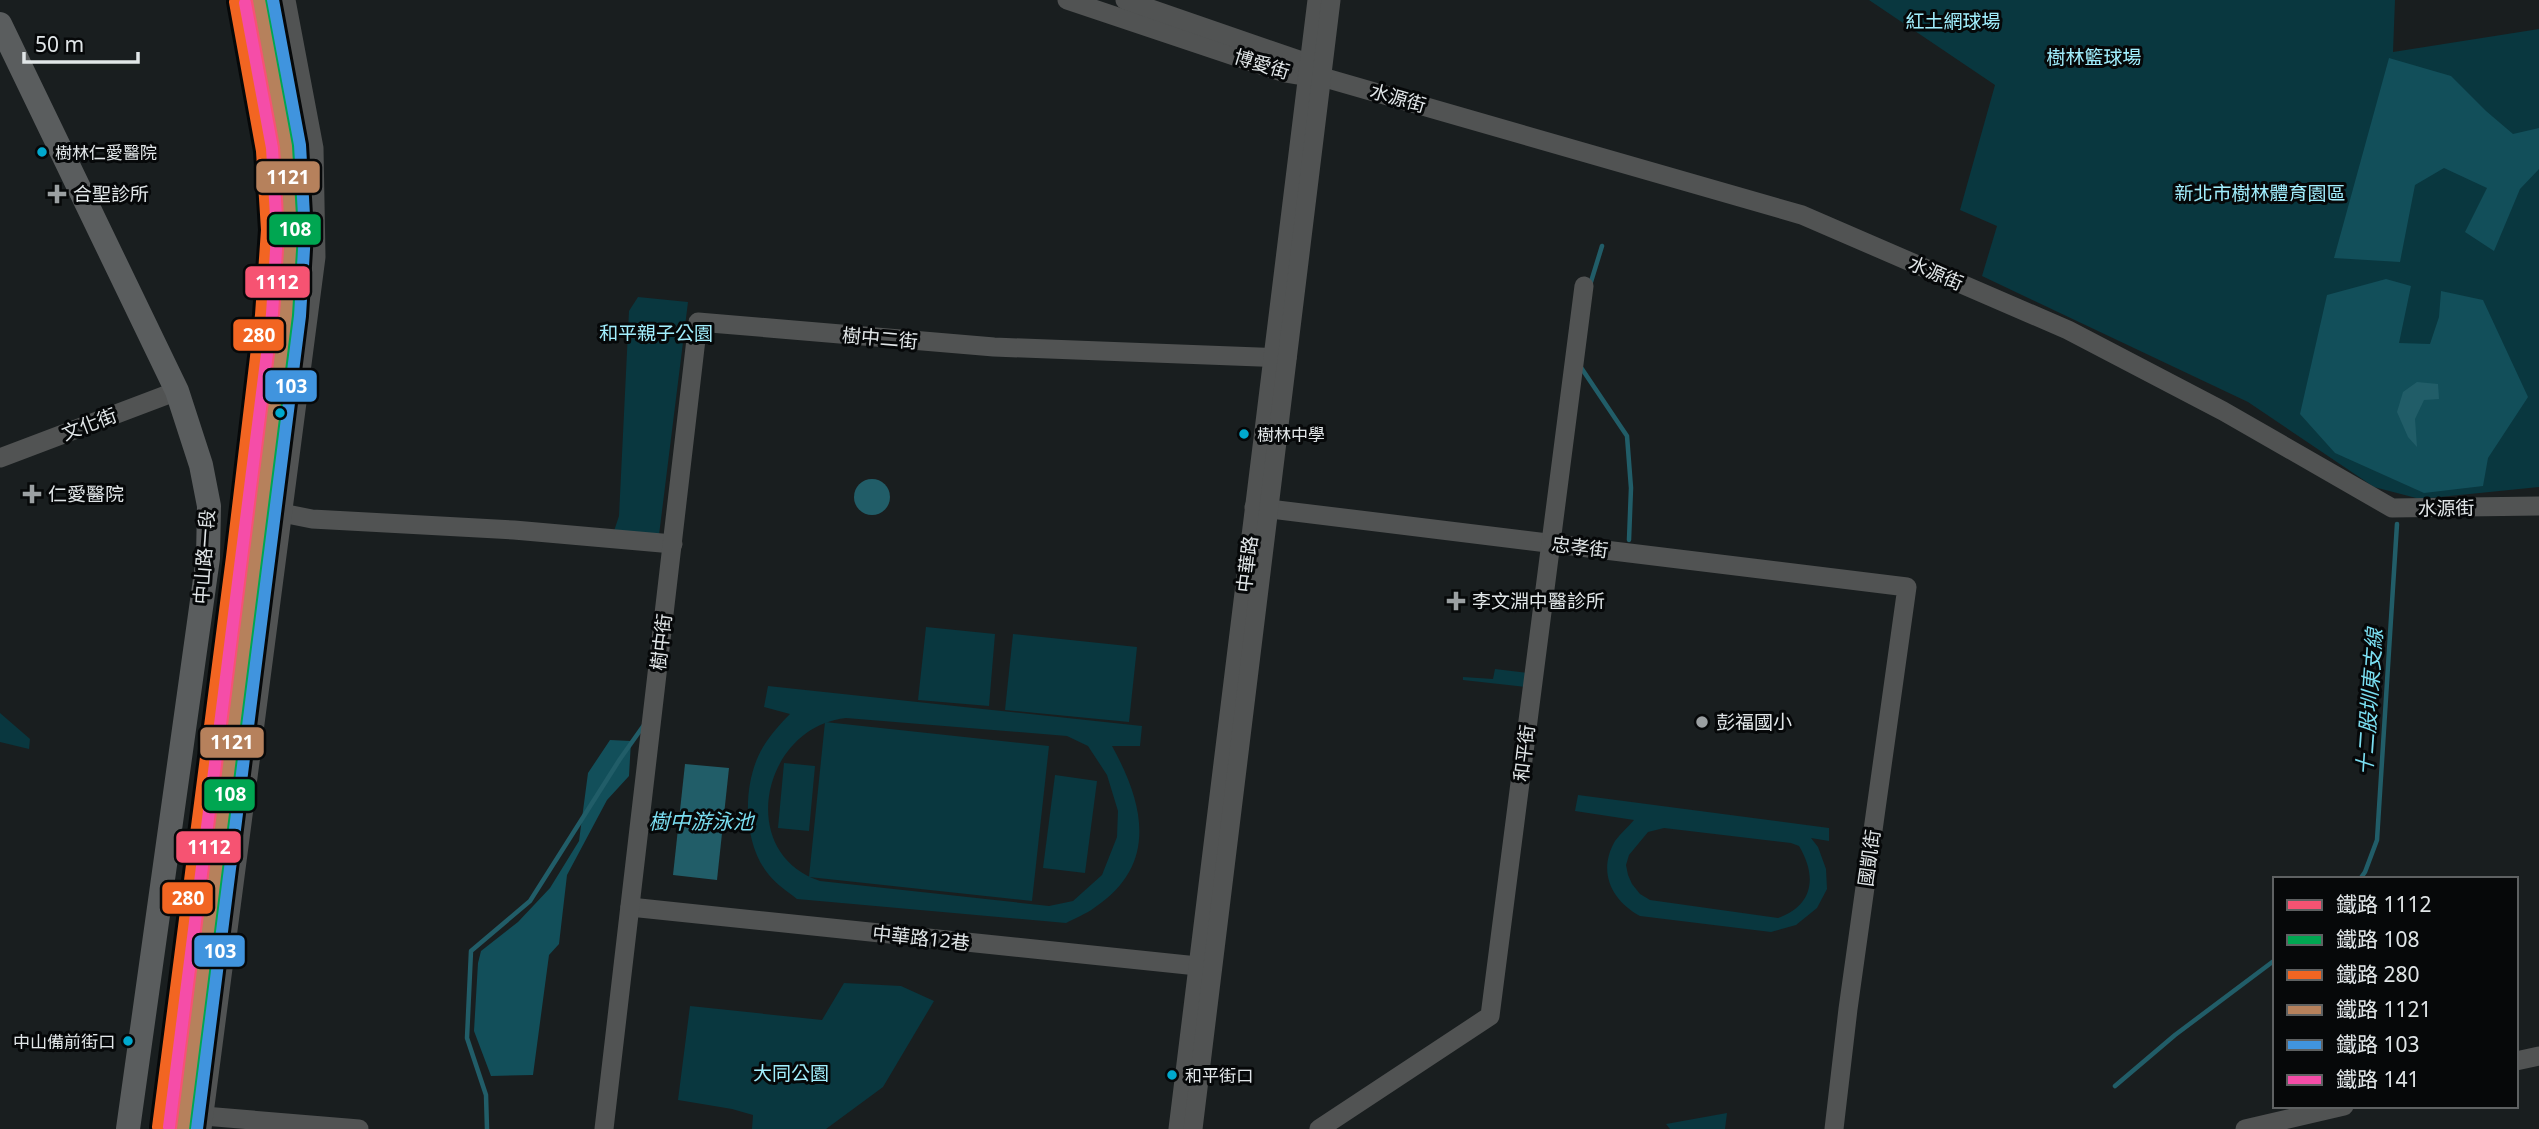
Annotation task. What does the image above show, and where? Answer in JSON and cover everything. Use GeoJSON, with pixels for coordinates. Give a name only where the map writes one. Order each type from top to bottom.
{"type":"FeatureCollection","features":[{"type":"Feature","properties":{"kind":"main road","name":"中山路一段"},"geometry":{"type":"LineString","coordinates":[[0,24],[177,391],[203,475],[209,506],[208,558],[127,1129]]}},
{"type":"Feature","properties":{"kind":"street"},"geometry":{"type":"LineString","coordinates":[[286,0],[314,148],[316,257],[203,1123],[359,1129]]}},
{"type":"Feature","properties":{"kind":"street","name":"博愛街"},"geometry":{"type":"LineString","coordinates":[[1067,0],[1285,73],[1314,74]]}},
{"type":"Feature","properties":{"kind":"street","name":"博愛街"},"geometry":{"type":"LineString","coordinates":[[1125,0],[1299,60],[1314,74]]}},
{"type":"Feature","properties":{"kind":"street","name":"中華路"},"geometry":{"type":"LineString","coordinates":[[1193,1129],[1205,967],[1235,651],[1261,508],[1314,74],[1317,0]]}},
{"type":"Feature","properties":{"kind":"street","name":"中華路"},"geometry":{"type":"LineString","coordinates":[[1314,74],[1331,0]]}},
{"type":"Feature","properties":{"kind":"street","name":"水源街"},"geometry":{"type":"LineString","coordinates":[[1314,74],[1802,215],[2068,330],[2223,411],[2392,508],[2539,506]]}},
{"type":"Feature","properties":{"kind":"street","name":"和平街"},"geometry":{"type":"LineString","coordinates":[[1319,1129],[1490,1016],[1584,286]]}},
{"type":"Feature","properties":{"kind":"street","name":"樹中二街"},"geometry":{"type":"LineString","coordinates":[[673,544],[698,322],[994,347],[1280,357]]}},
{"type":"Feature","properties":{"kind":"street","name":"文化街"},"geometry":{"type":"LineString","coordinates":[[0,458],[177,391]]}},
{"type":"Feature","properties":{"kind":"street","name":"忠孝街"},"geometry":{"type":"LineString","coordinates":[[1261,508],[1907,587]]}},
{"type":"Feature","properties":{"kind":"street"},"geometry":{"type":"LineString","coordinates":[[282,513],[312,519],[514,530],[673,544]]}},
{"type":"Feature","properties":{"kind":"street","name":"樹中街"},"geometry":{"type":"LineString","coordinates":[[604,1129],[673,544]]}},
{"type":"Feature","properties":{"kind":"street","name":"國凱街"},"geometry":{"type":"LineString","coordinates":[[1834,1129],[1848,1009],[1907,587]]}},
{"type":"Feature","properties":{"kind":"street","name":"中華路12巷"},"geometry":{"type":"LineString","coordinates":[[630,907],[1205,967]]}},
{"type":"Feature","properties":{"kind":"street","name":"中華路"},"geometry":{"type":"LineString","coordinates":[[1178,1129],[1205,967]]}},
{"type":"Feature","properties":{"kind":"street"},"geometry":{"type":"LineString","coordinates":[[2518,1061],[2539,1056]]}},
{"type":"Feature","properties":{"kind":"street"},"geometry":{"type":"LineString","coordinates":[[2245,1129],[2335,1108]]}},
{"type":"Feature","properties":{"kind":"green space","name":"新北市樹林體育園區"},"geometry":{"type":"Polygon","coordinates":[[[1869,0],[2395,0],[2393,52],[2539,29],[2539,487],[2420,499],[2374,487],[2248,402],[1982,276],[1997,226],[1960,210],[1995,85],[1869,0]]]}},
{"type":"Feature","properties":{"kind":"green space","name":"和平親子公園"},"geometry":{"type":"Polygon","coordinates":[[[638,297],[688,302],[659,535],[614,531],[619,516],[629,311],[638,297]]]}},
{"type":"Feature","properties":{"kind":"green space"},"geometry":{"type":"Polygon","coordinates":[[[926,627],[995,634],[989,706],[918,700],[926,627]]]}},
{"type":"Feature","properties":{"kind":"green space"},"geometry":{"type":"Polygon","coordinates":[[[1013,634],[1137,647],[1129,722],[1005,710],[1013,634]]]}},
{"type":"Feature","properties":{"kind":"green space"},"geometry":{"type":"Polygon","coordinates":[[[1495,669],[1529,673],[1527,687],[1463,680],[1463,677],[1493,679],[1495,669]]]}},
{"type":"Feature","properties":{"kind":"green space"},"geometry":{"type":"Polygon","coordinates":[[[768,686],[1142,726],[1140,746],[1112,746],[1132,790],[1138,811],[1137,853],[1129,873],[1115,891],[1094,908],[1066,923],[797,899],[769,875],[760,862],[750,830],[749,794],[756,761],[769,738],[790,714],[764,707],[768,686]],[[846,718],[817,726],[795,743],[778,766],[770,792],[769,819],[776,845],[793,866],[820,881],[1049,906],[1073,901],[1102,875],[1117,837],[1118,811],[1107,775],[1088,746],[1067,736],[846,718]]]}},
{"type":"Feature","properties":{"kind":"green space"},"geometry":{"type":"Polygon","coordinates":[[[0,713],[30,739],[29,749],[0,742],[0,713]]]}},
{"type":"Feature","properties":{"kind":"green space"},"geometry":{"type":"Polygon","coordinates":[[[825,722],[1049,746],[1032,901],[809,877],[825,722]]]}},
{"type":"Feature","properties":{"kind":"green space"},"geometry":{"type":"Polygon","coordinates":[[[784,763],[815,766],[809,831],[778,828],[784,763]]]}},
{"type":"Feature","properties":{"kind":"green space"},"geometry":{"type":"Polygon","coordinates":[[[1055,775],[1097,781],[1085,873],[1043,868],[1055,775]]]}},
{"type":"Feature","properties":{"kind":"green space"},"geometry":{"type":"Polygon","coordinates":[[[1578,795],[1829,828],[1829,841],[1811,838],[1818,847],[1826,869],[1827,889],[1817,908],[1796,925],[1771,932],[1640,916],[1630,910],[1615,894],[1610,884],[1607,864],[1615,841],[1634,820],[1575,811],[1578,795]],[[1664,828],[1648,832],[1629,855],[1626,865],[1632,884],[1640,894],[1650,900],[1778,918],[1799,905],[1809,888],[1810,879],[1805,857],[1799,846],[1664,828]]]}},
{"type":"Feature","properties":{"kind":"green space","name":"大同公園"},"geometry":{"type":"Polygon","coordinates":[[[844,983],[901,986],[934,1001],[883,1087],[826,1129],[752,1129],[753,1115],[678,1100],[690,1006],[822,1020],[844,983]]]}},
{"type":"Feature","properties":{"kind":"green space"},"geometry":{"type":"Polygon","coordinates":[[[1727,1113],[1725,1129],[1670,1129],[1666,1124],[1727,1113]]]}},
{"type":"Feature","properties":{"kind":"shaded area"},"geometry":{"type":"Polygon","coordinates":[[[2389,58],[2451,76],[2513,134],[2539,128],[2539,169],[2520,189],[2494,251],[2465,232],[2487,188],[2444,168],[2415,185],[2400,262],[2334,258],[2389,58]]]}},
{"type":"Feature","properties":{"kind":"shaded area"},"geometry":{"type":"Polygon","coordinates":[[[2386,279],[2411,286],[2399,343],[2430,344],[2439,317],[2441,291],[2483,300],[2528,397],[2488,458],[2483,486],[2424,493],[2335,453],[2300,414],[2327,295],[2386,279]]]}},
{"type":"Feature","properties":{"kind":"shaded area"},"geometry":{"type":"Polygon","coordinates":[[[610,740],[631,741],[629,776],[607,800],[567,875],[559,944],[549,955],[533,1075],[491,1076],[474,1031],[481,951],[518,922],[550,888],[579,841],[588,773],[610,740]]]}},
{"type":"Feature","properties":{"kind":"water"},"geometry":{"type":"Polygon","coordinates":[[[2417,382],[2438,384],[2439,399],[2424,400],[2415,419],[2417,447],[2408,437],[2397,412],[2403,392],[2417,382]]]}},
{"type":"Feature","properties":{"kind":"water"},"geometry":{"type":"Polygon","coordinates":[[[872,479],[885,484],[890,497],[885,510],[872,515],[859,510],[854,497],[859,484],[872,479]]]}},
{"type":"Feature","properties":{"kind":"water","name":"樹中游泳池"},"geometry":{"type":"Polygon","coordinates":[[[685,764],[729,768],[717,880],[673,875],[685,764]]]}},
{"type":"Feature","properties":{"kind":"waterway"},"geometry":{"type":"LineString","coordinates":[[1590,285],[1602,246]]}},
{"type":"Feature","properties":{"kind":"waterway"},"geometry":{"type":"LineString","coordinates":[[1580,366],[1627,436],[1631,488],[1629,540]]}},
{"type":"Feature","properties":{"kind":"waterway","name":"十二股圳東支線"},"geometry":{"type":"LineString","coordinates":[[2361,877],[2377,840],[2397,524]]}},
{"type":"Feature","properties":{"kind":"waterway"},"geometry":{"type":"LineString","coordinates":[[487,1129],[486,1095],[467,1038],[471,951],[530,901],[644,725]]}},
{"type":"Feature","properties":{"kind":"waterway","name":"十二股圳東支線"},"geometry":{"type":"LineString","coordinates":[[2115,1086],[2175,1035],[2273,962]]}},
{"type":"Feature","properties":{"kind":"rail line","name":"1112"},"geometry":{"type":"LineString","coordinates":[[172,1129],[246,559],[275,316],[281,230],[276,149],[249,0]]}},
{"type":"Feature","properties":{"kind":"rail line","name":"1121"},"geometry":{"type":"LineString","coordinates":[[183,1129],[286,315],[291,234],[286,146],[259,0]]}},
{"type":"Feature","properties":{"kind":"rail line","name":"108"},"geometry":{"type":"LineString","coordinates":[[186,1129],[260,561],[289,318],[295,231],[290,147],[263,0]]}},
{"type":"Feature","properties":{"kind":"rail line","name":"103"},"geometry":{"type":"LineString","coordinates":[[197,1129],[300,316],[305,233],[300,145],[273,0]]}},
{"type":"Feature","properties":{"kind":"rail line","name":"280"},"geometry":{"type":"LineString","coordinates":[[158,1127],[232,557],[261,315],[267,230],[262,151],[235,2]]}},
{"type":"Feature","properties":{"kind":"rail line","name":"141"},"geometry":{"type":"LineString","coordinates":[[169,1127],[272,314],[277,234],[272,148],[245,3]]}},
{"type":"Feature","properties":{"kind":"place","name":"樹林仁愛醫院"},"geometry":{"type":"Point","coordinates":[42,152]}},
{"type":"Feature","properties":{"kind":"place","name":"合聖診所"},"geometry":{"type":"Point","coordinates":[57,194]}},
{"type":"Feature","properties":{"kind":"place","name":"樹林中學"},"geometry":{"type":"Point","coordinates":[1244,434]}},
{"type":"Feature","properties":{"kind":"place","name":"仁愛醫院"},"geometry":{"type":"Point","coordinates":[32,494]}},
{"type":"Feature","properties":{"kind":"place","name":"李文淵中醫診所"},"geometry":{"type":"Point","coordinates":[1456,601]}},
{"type":"Feature","properties":{"kind":"place","name":"彭福國小"},"geometry":{"type":"Point","coordinates":[1702,722]}},
{"type":"Feature","properties":{"kind":"place","name":"中山備前街口"},"geometry":{"type":"Point","coordinates":[128,1041]}},
{"type":"Feature","properties":{"kind":"place","name":"和平街口"},"geometry":{"type":"Point","coordinates":[1172,1075]}},
{"type":"Feature","properties":{"kind":"park label","name":"紅土網球場"},"geometry":{"type":"Point","coordinates":[1953,21]}},
{"type":"Feature","properties":{"kind":"park label","name":"樹林籃球場"},"geometry":{"type":"Point","coordinates":[2094,57]}}]}
